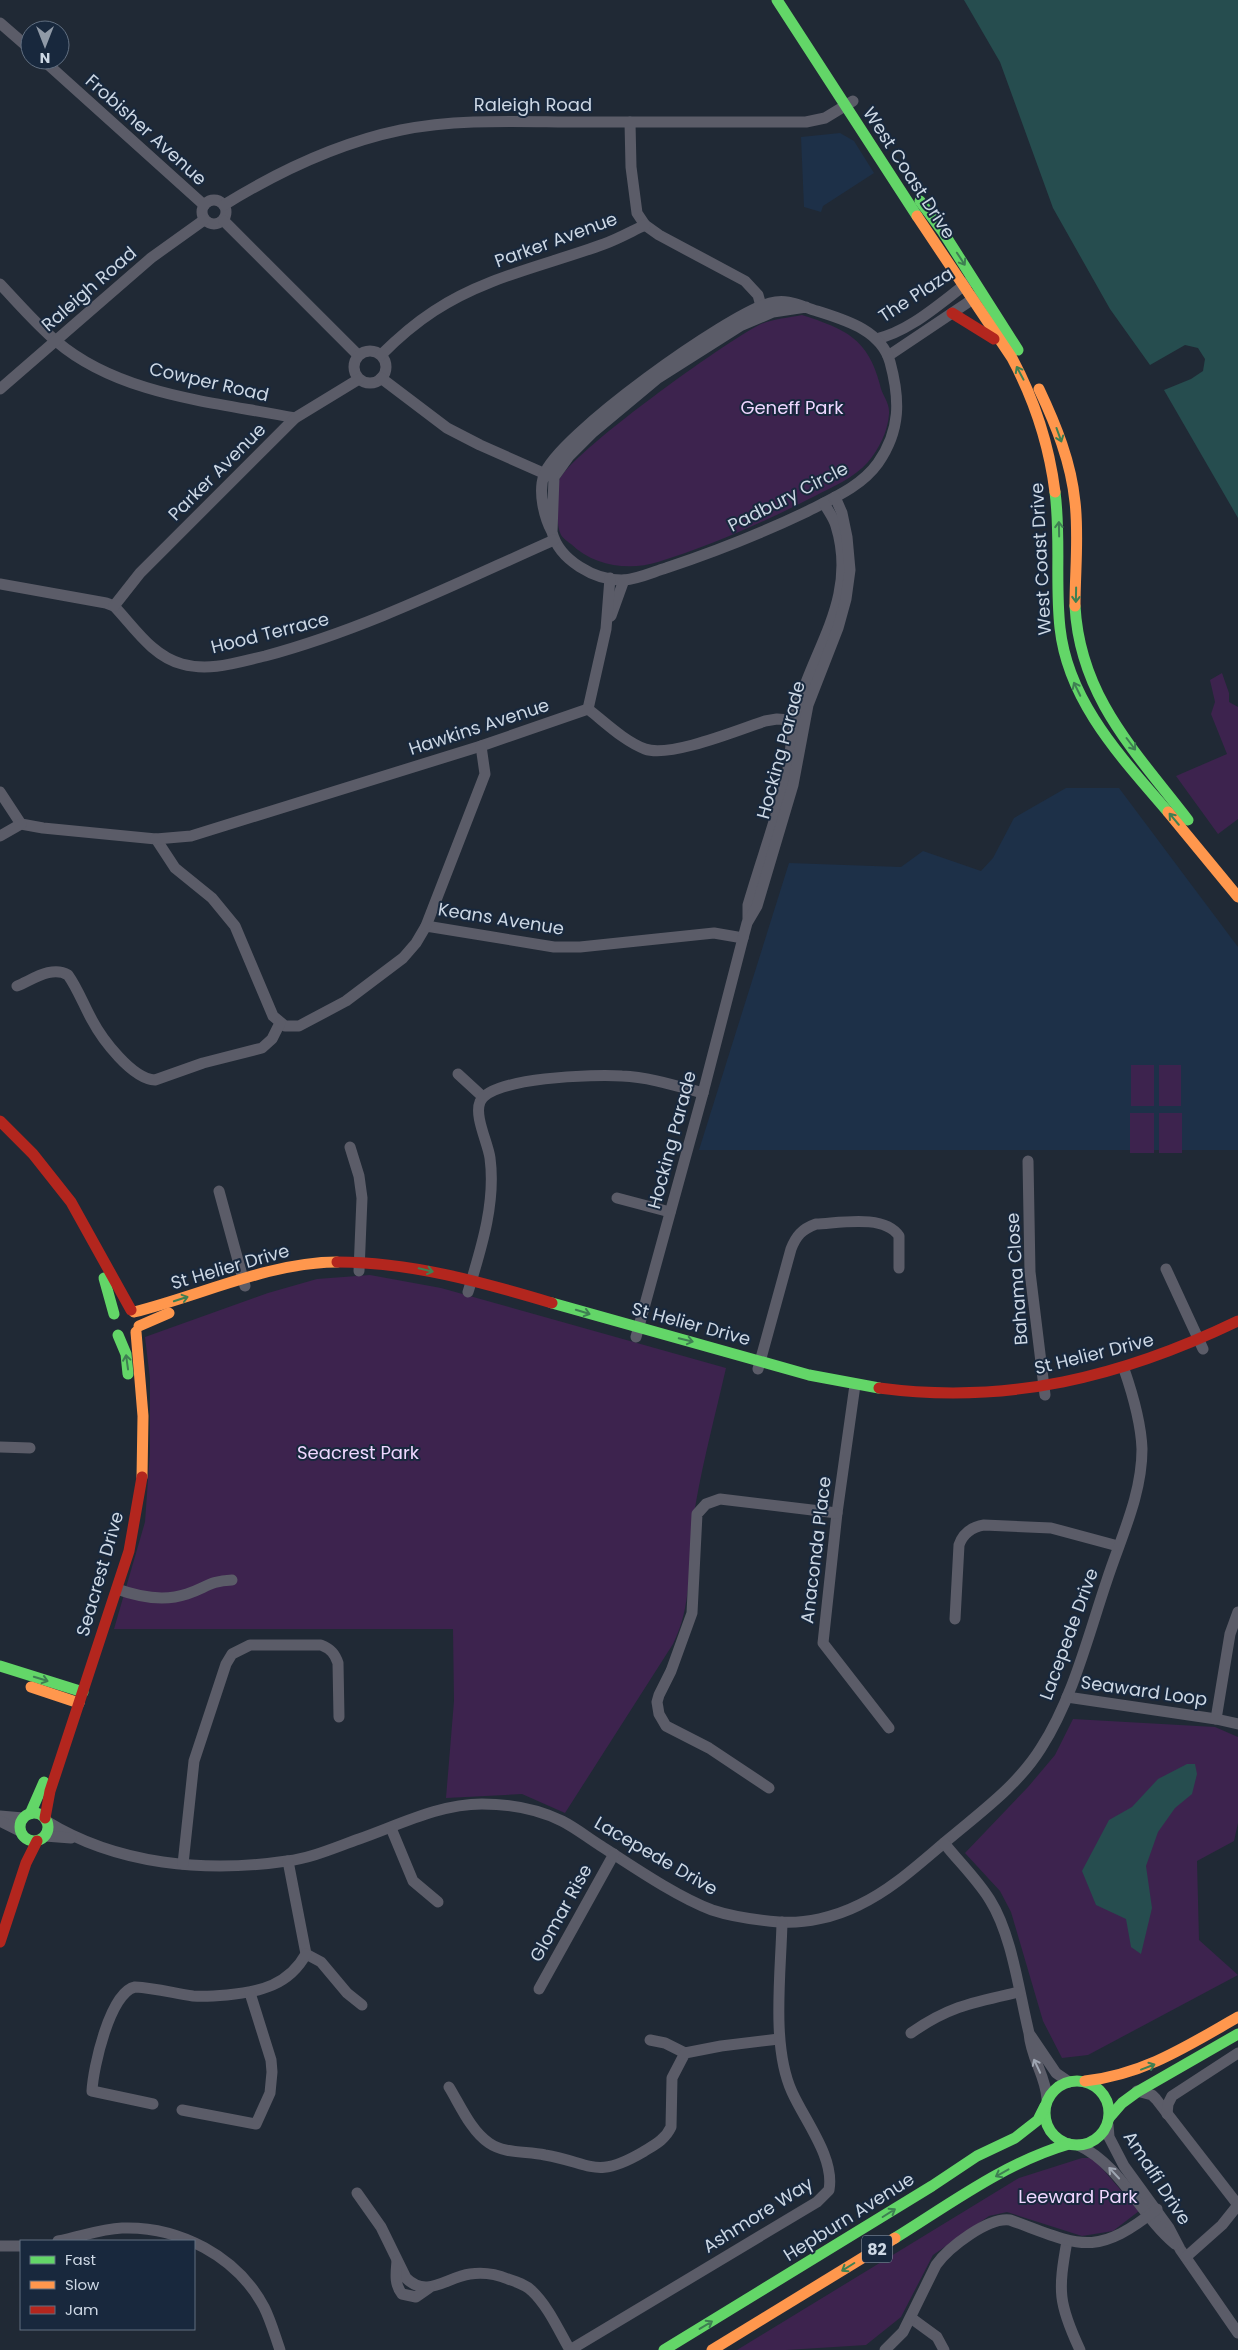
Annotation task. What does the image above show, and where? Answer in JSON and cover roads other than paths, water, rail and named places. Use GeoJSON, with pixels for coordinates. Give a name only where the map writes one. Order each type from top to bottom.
{"type":"FeatureCollection","features":[{"type":"Feature","properties":{"kind":"main road","name":"West Coast Drive"},"geometry":{"type":"LineString","coordinates":[[777,0],[849,104],[876,138],[943,232],[1040,390],[1053,418],[1067,462],[1076,518],[1075,618],[1082,654],[1093,688],[1127,740],[1238,886]]}},
{"type":"Feature","properties":{"kind":"main road","name":"West Coast Drive"},"geometry":{"type":"LineString","coordinates":[[789,0],[849,104],[963,286],[1012,358],[1028,388],[1044,429],[1052,458],[1058,505],[1061,640],[1074,681],[1094,720],[1111,744],[1238,897]]}},
{"type":"Feature","properties":{"kind":"main road"},"geometry":{"type":"LineString","coordinates":[[952,313],[999,340]]}},
{"type":"Feature","properties":{"kind":"main road"},"geometry":{"type":"LineString","coordinates":[[0,1121],[32,1152],[61,1188],[95,1242],[138,1318],[137,1329],[129,1336],[118,1335],[112,1328],[111,1323],[114,1314],[109,1290],[71,1218],[42,1177],[0,1132]]}},
{"type":"Feature","properties":{"kind":"main road","name":"St Helier Drive"},"geometry":{"type":"LineString","coordinates":[[133,1311],[244,1283],[359,1266],[472,1289],[759,1365],[819,1387],[854,1389],[897,1399],[953,1402],[1044,1391],[1125,1373],[1238,1331]]}},
{"type":"Feature","properties":{"kind":"main road","name":"St Helier Drive"},"geometry":{"type":"LineString","coordinates":[[137,1329],[156,1318],[244,1283]]}},
{"type":"Feature","properties":{"kind":"main road","name":"St Helier Drive"},"geometry":{"type":"LineString","coordinates":[[506,1302],[637,1333]]}},
{"type":"Feature","properties":{"kind":"main road"},"geometry":{"type":"LineString","coordinates":[[114,1314],[122,1309],[133,1311]]}},
{"type":"Feature","properties":{"kind":"main road","name":"St Helier Drive"},"geometry":{"type":"LineString","coordinates":[[1201,1345],[1238,1321]]}},
{"type":"Feature","properties":{"kind":"main road","name":"Seacrest Drive"},"geometry":{"type":"LineString","coordinates":[[0,1914],[16,1865],[26,1816],[40,1792],[117,1589],[133,1534],[141,1480],[143,1417],[137,1329]]}},
{"type":"Feature","properties":{"kind":"main road","name":"Seacrest Drive"},"geometry":{"type":"LineString","coordinates":[[0,1942],[26,1863],[48,1829],[46,1820],[50,1791],[76,1696],[121,1548],[133,1485],[135,1449],[126,1354],[118,1335]]}},
{"type":"Feature","properties":{"kind":"main road"},"geometry":{"type":"LineString","coordinates":[[0,1666],[76,1696]]}},
{"type":"Feature","properties":{"kind":"main road"},"geometry":{"type":"LineString","coordinates":[[0,1676],[76,1696]]}},
{"type":"Feature","properties":{"kind":"main road"},"geometry":{"type":"LineString","coordinates":[[26,1816],[38,1814],[46,1820]]}},
{"type":"Feature","properties":{"kind":"main road"},"geometry":{"type":"LineString","coordinates":[[21,1833],[28,1840],[41,1838]]}},
{"type":"Feature","properties":{"kind":"main road"},"geometry":{"type":"LineString","coordinates":[[1070,2082],[1101,2080],[1154,2066],[1238,2016]]}},
{"type":"Feature","properties":{"kind":"main road","name":"82"},"geometry":{"type":"LineString","coordinates":[[712,2350],[990,2180],[1038,2154],[1095,2140],[1122,2102],[1136,2091],[1170,2074],[1238,2034]]}},
{"type":"Feature","properties":{"kind":"main road"},"geometry":{"type":"LineString","coordinates":[[1085,2081],[1098,2088],[1106,2098],[1108,2121]]}},
{"type":"Feature","properties":{"kind":"main road","name":"82"},"geometry":{"type":"LineString","coordinates":[[1046,2103],[1056,2088],[1070,2082]]}},
{"type":"Feature","properties":{"kind":"main road"},"geometry":{"type":"LineString","coordinates":[[1046,2103],[1048,2127],[1056,2138],[1073,2145]]}},
{"type":"Feature","properties":{"kind":"main road","name":"Hepburn Avenue"},"geometry":{"type":"LineString","coordinates":[[664,2350],[932,2186],[977,2156],[1015,2138],[1038,2120],[1046,2103]]}},
{"type":"Feature","properties":{"kind":"street"},"geometry":{"type":"LineString","coordinates":[[0,23],[20,40]]}},
{"type":"Feature","properties":{"kind":"street","name":"Frobisher Avenue"},"geometry":{"type":"LineString","coordinates":[[54,70],[204,206]]}},
{"type":"Feature","properties":{"kind":"street","name":"Raleigh Road"},"geometry":{"type":"LineString","coordinates":[[224,205],[280,174],[318,156],[366,139],[399,131],[461,122],[806,122],[825,118],[849,104]]}},
{"type":"Feature","properties":{"kind":"street"},"geometry":{"type":"LineString","coordinates":[[630,122],[631,167],[637,213],[646,225],[659,235],[745,281],[758,295],[762,311]]}},
{"type":"Feature","properties":{"kind":"street"},"geometry":{"type":"LineString","coordinates":[[214,200],[224,205],[227,213],[224,221],[214,225],[204,220],[202,213],[204,206],[214,200]]}},
{"type":"Feature","properties":{"kind":"street","name":"Raleigh Road"},"geometry":{"type":"LineString","coordinates":[[0,389],[151,258],[204,220]]}},
{"type":"Feature","properties":{"kind":"street"},"geometry":{"type":"LineString","coordinates":[[224,221],[358,356]]}},
{"type":"Feature","properties":{"kind":"street","name":"Parker Avenue"},"geometry":{"type":"LineString","coordinates":[[381,355],[405,332],[434,311],[462,295],[516,273],[605,244],[646,225]]}},
{"type":"Feature","properties":{"kind":"street","name":"The Plaza"},"geometry":{"type":"LineString","coordinates":[[876,339],[888,336],[908,325],[973,279]]}},
{"type":"Feature","properties":{"kind":"street","name":"Cowper Road"},"geometry":{"type":"LineString","coordinates":[[0,284],[56,341],[105,372],[170,394],[295,418]]}},
{"type":"Feature","properties":{"kind":"street","name":"The Plaza"},"geometry":{"type":"LineString","coordinates":[[888,356],[982,293]]}},
{"type":"Feature","properties":{"kind":"street","name":"Padbury Circle"},"geometry":{"type":"LineString","coordinates":[[549,475],[562,450],[653,372],[712,333],[785,301],[848,321],[876,339],[888,356],[898,397],[897,422],[891,440],[876,466],[866,477],[835,498],[724,548],[624,580],[592,572],[571,561],[564,555],[553,536]]}},
{"type":"Feature","properties":{"kind":"street"},"geometry":{"type":"LineString","coordinates":[[908,325],[917,336]]}},
{"type":"Feature","properties":{"kind":"street"},"geometry":{"type":"LineString","coordinates":[[368,351],[381,355],[386,365],[386,370],[381,378],[371,383],[359,380],[353,364],[358,356],[368,351]]}},
{"type":"Feature","properties":{"kind":"street"},"geometry":{"type":"LineString","coordinates":[[381,378],[447,428],[480,445],[549,475],[553,536]]}},
{"type":"Feature","properties":{"kind":"street","name":"Parker Avenue"},"geometry":{"type":"LineString","coordinates":[[114,606],[140,573],[295,418],[359,380]]}},
{"type":"Feature","properties":{"kind":"street","name":"Hocking Parade"},"geometry":{"type":"LineString","coordinates":[[799,721],[838,628],[846,599],[850,570],[848,537],[842,513],[835,498]]}},
{"type":"Feature","properties":{"kind":"street","name":"Hocking Parade"},"geometry":{"type":"LineString","coordinates":[[637,1333],[704,1093],[743,938],[748,922],[757,906],[789,798],[796,769],[799,702],[830,628],[841,580],[841,562],[836,525],[824,503]]}},
{"type":"Feature","properties":{"kind":"street","name":"Hood Terrace"},"geometry":{"type":"LineString","coordinates":[[114,606],[148,644],[170,659],[196,666],[232,664],[286,650],[356,627],[553,536]]}},
{"type":"Feature","properties":{"kind":"street"},"geometry":{"type":"LineString","coordinates":[[606,629],[610,578]]}},
{"type":"Feature","properties":{"kind":"street"},"geometry":{"type":"LineString","coordinates":[[624,580],[606,629],[588,709],[621,736],[646,749],[656,751],[680,748],[765,721],[799,721]]}},
{"type":"Feature","properties":{"kind":"street"},"geometry":{"type":"LineString","coordinates":[[0,584],[99,601],[114,606]]}},
{"type":"Feature","properties":{"kind":"street","name":"Hawkins Avenue"},"geometry":{"type":"LineString","coordinates":[[21,824],[43,828],[156,839],[191,836],[481,746],[588,709]]}},
{"type":"Feature","properties":{"kind":"street"},"geometry":{"type":"LineString","coordinates":[[426,926],[485,774],[481,746]]}},
{"type":"Feature","properties":{"kind":"street"},"geometry":{"type":"LineString","coordinates":[[0,792],[21,824],[0,836]]}},
{"type":"Feature","properties":{"kind":"street"},"geometry":{"type":"LineString","coordinates":[[17,986],[48,973],[58,972],[68,975],[93,1022],[128,1067],[146,1079],[155,1080],[203,1063],[262,1048],[272,1039],[285,1025],[273,1016],[234,926],[212,898],[175,868],[156,839]]}},
{"type":"Feature","properties":{"kind":"street","name":"Keans Avenue"},"geometry":{"type":"LineString","coordinates":[[285,1025],[307,1023],[346,1001],[397,964],[416,943],[426,926],[554,947],[580,947],[714,932],[743,938]]}},
{"type":"Feature","properties":{"kind":"street"},"geometry":{"type":"LineString","coordinates":[[458,1074],[483,1097]]}},
{"type":"Feature","properties":{"kind":"street"},"geometry":{"type":"LineString","coordinates":[[472,1289],[487,1223],[492,1187],[490,1154],[479,1119],[479,1104],[483,1097],[507,1085],[531,1080],[622,1076],[644,1078],[704,1093]]}},
{"type":"Feature","properties":{"kind":"street"},"geometry":{"type":"LineString","coordinates":[[350,1148],[361,1186],[359,1266]]}},
{"type":"Feature","properties":{"kind":"street","name":"Bahama Close"},"geometry":{"type":"LineString","coordinates":[[1028,1161],[1030,1272],[1044,1391]]}},
{"type":"Feature","properties":{"kind":"street"},"geometry":{"type":"LineString","coordinates":[[219,1191],[244,1283]]}},
{"type":"Feature","properties":{"kind":"street"},"geometry":{"type":"LineString","coordinates":[[617,1198],[670,1212]]}},
{"type":"Feature","properties":{"kind":"street"},"geometry":{"type":"LineString","coordinates":[[759,1365],[791,1249],[798,1234],[808,1227],[816,1224],[885,1223],[891,1226],[899,1236],[899,1268]]}},
{"type":"Feature","properties":{"kind":"street"},"geometry":{"type":"LineString","coordinates":[[1166,1270],[1201,1345]]}},
{"type":"Feature","properties":{"kind":"street","name":"Lacepede Drive"},"geometry":{"type":"LineString","coordinates":[[46,1820],[78,1839],[113,1851],[183,1864],[229,1867],[288,1861],[455,1806],[504,1805],[537,1811],[566,1823],[686,1897],[714,1910],[750,1919],[782,1922],[820,1918],[862,1904],[903,1878],[1000,1796],[1023,1773],[1041,1748],[1068,1697],[1136,1496],[1142,1451],[1137,1411],[1125,1373]]}},
{"type":"Feature","properties":{"kind":"street","name":"Anaconda Place"},"geometry":{"type":"LineString","coordinates":[[854,1389],[837,1513],[823,1643],[889,1728]]}},
{"type":"Feature","properties":{"kind":"street"},"geometry":{"type":"LineString","coordinates":[[0,1446],[30,1448]]}},
{"type":"Feature","properties":{"kind":"street"},"geometry":{"type":"LineString","coordinates":[[769,1788],[709,1748],[666,1726],[659,1714],[657,1702],[659,1695],[671,1671],[692,1613],[697,1514],[706,1504],[720,1499],[837,1513]]}},
{"type":"Feature","properties":{"kind":"street"},"geometry":{"type":"LineString","coordinates":[[955,1619],[959,1545],[961,1538],[977,1526],[1051,1528],[1118,1546]]}},
{"type":"Feature","properties":{"kind":"street"},"geometry":{"type":"LineString","coordinates":[[117,1589],[151,1598],[169,1598],[189,1594],[215,1581],[232,1580]]}},
{"type":"Feature","properties":{"kind":"street","name":"Seaward Loop"},"geometry":{"type":"LineString","coordinates":[[1216,1718],[1230,1634],[1238,1612]]}},
{"type":"Feature","properties":{"kind":"street"},"geometry":{"type":"LineString","coordinates":[[183,1864],[194,1761],[226,1664],[232,1654],[250,1645],[321,1645],[327,1648],[336,1656],[338,1663],[339,1717]]}},
{"type":"Feature","properties":{"kind":"street","name":"Seaward Loop"},"geometry":{"type":"LineString","coordinates":[[1068,1697],[1216,1718],[1238,1724]]}},
{"type":"Feature","properties":{"kind":"street"},"geometry":{"type":"LineString","coordinates":[[0,1816],[26,1816]]}},
{"type":"Feature","properties":{"kind":"street"},"geometry":{"type":"LineString","coordinates":[[0,1821],[21,1833]]}},
{"type":"Feature","properties":{"kind":"street"},"geometry":{"type":"LineString","coordinates":[[391,1828],[412,1881],[438,1902]]}},
{"type":"Feature","properties":{"kind":"street","name":"Lacepede Drive"},"geometry":{"type":"LineString","coordinates":[[41,1838],[78,1839]]}},
{"type":"Feature","properties":{"kind":"street"},"geometry":{"type":"LineString","coordinates":[[944,1843],[979,1884],[999,1918],[1005,1934],[1029,2033],[1030,2047],[1047,2088],[1046,2103]]}},
{"type":"Feature","properties":{"kind":"street","name":"Glomar Rise"},"geometry":{"type":"LineString","coordinates":[[539,1989],[614,1854]]}},
{"type":"Feature","properties":{"kind":"street"},"geometry":{"type":"LineString","coordinates":[[153,2104],[92,2091],[94,2067],[123,1992],[135,1987],[195,1996],[250,1993],[286,1978],[300,1964],[306,1954],[288,1861]]}},
{"type":"Feature","properties":{"kind":"street","name":"Ashmore Way"},"geometry":{"type":"LineString","coordinates":[[570,2350],[824,2197],[830,2182],[829,2165],[790,2090],[779,2039],[782,1922]]}},
{"type":"Feature","properties":{"kind":"street"},"geometry":{"type":"LineString","coordinates":[[306,1954],[328,1967],[341,1986],[362,2005]]}},
{"type":"Feature","properties":{"kind":"street"},"geometry":{"type":"LineString","coordinates":[[911,2033],[931,2019],[953,2008],[1019,1992]]}},
{"type":"Feature","properties":{"kind":"street"},"geometry":{"type":"LineString","coordinates":[[182,2110],[256,2124],[270,2093],[272,2072],[271,2060],[250,1993]]}},
{"type":"Feature","properties":{"kind":"street"},"geometry":{"type":"LineString","coordinates":[[1029,2033],[1056,2073],[1070,2082]]}},
{"type":"Feature","properties":{"kind":"street"},"geometry":{"type":"LineString","coordinates":[[650,2040],[665,2043],[685,2053],[721,2046],[779,2039]]}},
{"type":"Feature","properties":{"kind":"street"},"geometry":{"type":"LineString","coordinates":[[449,2087],[481,2136],[496,2148],[553,2156],[594,2168],[611,2167],[628,2160],[659,2142],[668,2133],[670,2127],[672,2078],[685,2053]]}},
{"type":"Feature","properties":{"kind":"street"},"geometry":{"type":"LineString","coordinates":[[1167,2114],[1168,2104],[1172,2096],[1238,2054]]}},
{"type":"Feature","properties":{"kind":"street"},"geometry":{"type":"LineString","coordinates":[[1136,2091],[1152,2095],[1194,2146],[1238,2205],[1222,2225],[1183,2253]]}},
{"type":"Feature","properties":{"kind":"street","name":"Amalfi Drive"},"geometry":{"type":"LineString","coordinates":[[1108,2121],[1109,2137],[1114,2148],[1153,2213],[1162,2233],[1183,2253],[1238,2333]]}},
{"type":"Feature","properties":{"kind":"street","name":"Amalfi Drive"},"geometry":{"type":"LineString","coordinates":[[1073,2145],[1090,2151],[1115,2173],[1153,2213]]}},
{"type":"Feature","properties":{"kind":"street"},"geometry":{"type":"LineString","coordinates":[[357,2193],[381,2227],[396,2260],[410,2282],[421,2288],[429,2288],[470,2274],[492,2274],[513,2280],[532,2291],[570,2350]]}},
{"type":"Feature","properties":{"kind":"street"},"geometry":{"type":"LineString","coordinates":[[885,2350],[903,2332],[936,2264],[942,2256],[985,2225],[1001,2219],[1010,2220],[1068,2241],[1085,2244],[1108,2241],[1153,2213]]}},
{"type":"Feature","properties":{"kind":"street"},"geometry":{"type":"LineString","coordinates":[[62,2240],[93,2232],[123,2228],[154,2230],[188,2240]]}},
{"type":"Feature","properties":{"kind":"street"},"geometry":{"type":"LineString","coordinates":[[1068,2241],[1061,2276],[1061,2291],[1066,2320],[1080,2350]]}},
{"type":"Feature","properties":{"kind":"street"},"geometry":{"type":"LineString","coordinates":[[195,2242],[226,2262],[258,2297],[270,2320],[280,2350]]}},
{"type":"Feature","properties":{"kind":"street"},"geometry":{"type":"LineString","coordinates":[[0,2246],[20,2246]]}},
{"type":"Feature","properties":{"kind":"street"},"geometry":{"type":"LineString","coordinates":[[911,2318],[937,2337],[944,2350]]}},
{"type":"Feature","properties":{"kind":"park label","name":"Geneff Park"},"geometry":{"type":"Point","coordinates":[792,408]}},
{"type":"Feature","properties":{"kind":"park label","name":"Seacrest Park"},"geometry":{"type":"Point","coordinates":[358,1453]}},
{"type":"Feature","properties":{"kind":"park label","name":"Leeward Park"},"geometry":{"type":"Point","coordinates":[1078,2197]}}]}
